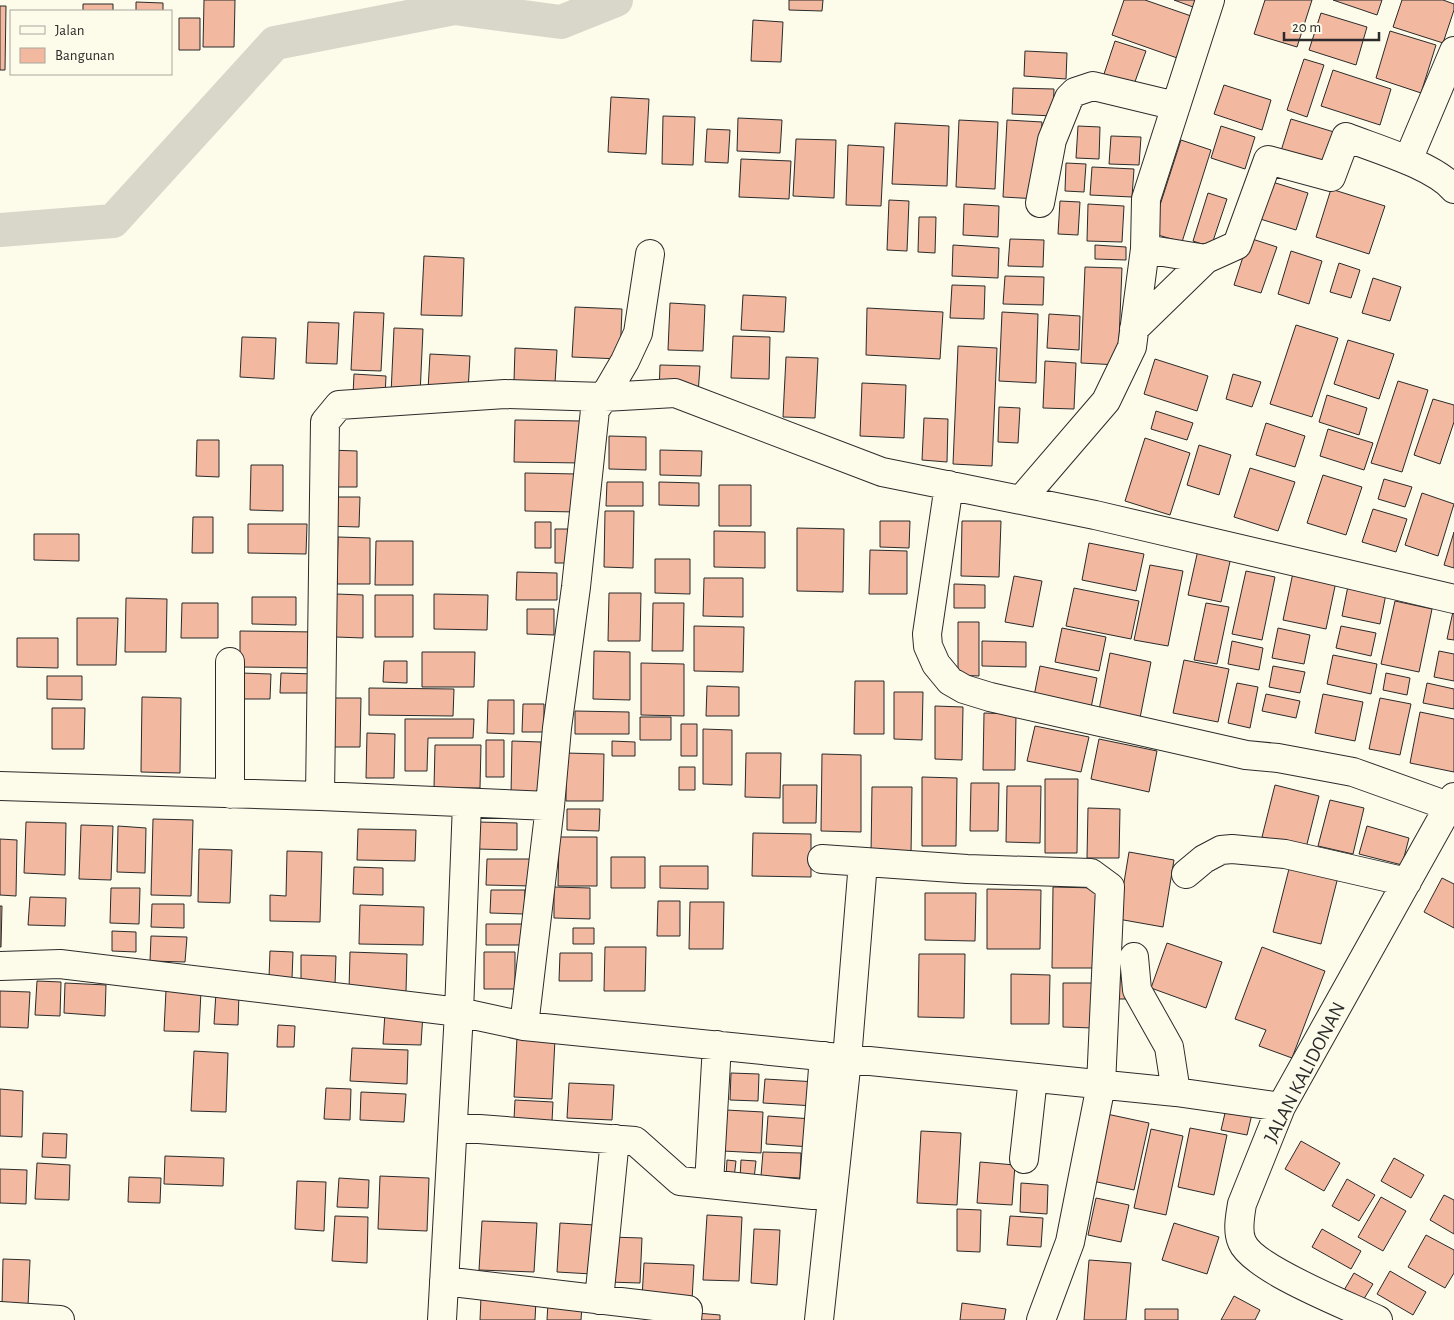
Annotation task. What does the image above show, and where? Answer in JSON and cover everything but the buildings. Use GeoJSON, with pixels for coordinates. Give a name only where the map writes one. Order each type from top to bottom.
{"type":"FeatureCollection","features":[{"type":"Feature","properties":{"kind":"street"},"geometry":{"type":"LineString","coordinates":[[1021,500],[1106,401],[1132,347],[1146,249],[1146,199],[1210,0]]}},
{"type":"Feature","properties":{"kind":"street"},"geometry":{"type":"LineString","coordinates":[[1408,160],[1454,51]]}},
{"type":"Feature","properties":{"kind":"street"},"geometry":{"type":"LineString","coordinates":[[1040,203],[1052,140],[1069,98],[1075,92],[1093,86],[1176,106]]}},
{"type":"Feature","properties":{"kind":"street"},"geometry":{"type":"LineString","coordinates":[[1134,330],[1206,259],[1237,246],[1268,160],[1331,177],[1346,137],[1408,160],[1447,182],[1454,189]]}},
{"type":"Feature","properties":{"kind":"street"},"geometry":{"type":"LineString","coordinates":[[1146,249],[1206,259]]}},
{"type":"Feature","properties":{"kind":"street"},"geometry":{"type":"LineString","coordinates":[[524,1026],[558,728],[578,577],[595,410],[625,361],[638,333],[650,254]]}},
{"type":"Feature","properties":{"kind":"street"},"geometry":{"type":"LineString","coordinates":[[320,796],[325,422],[339,405],[505,394],[604,397],[676,393],[882,472],[1095,515],[1454,599]]}},
{"type":"Feature","properties":{"kind":"street"},"geometry":{"type":"LineString","coordinates":[[949,485],[927,634],[928,646],[936,664],[950,681],[964,689],[990,697],[1246,755],[1278,758],[1352,772],[1451,801]]}},
{"type":"Feature","properties":{"kind":"street"},"geometry":{"type":"LineString","coordinates":[[230,662],[230,794]]}},
{"type":"Feature","properties":{"kind":"street"},"geometry":{"type":"LineString","coordinates":[[0,786],[320,796],[550,806]]}},
{"type":"Feature","properties":{"kind":"street","name":"JALAN KALIDONAN"},"geometry":{"type":"LineString","coordinates":[[1378,1320],[1268,1268],[1254,1258],[1242,1242],[1239,1220],[1242,1204],[1281,1107],[1451,801]]}},
{"type":"Feature","properties":{"kind":"street"},"geometry":{"type":"LineString","coordinates":[[442,1320],[459,1012],[467,803]]}},
{"type":"Feature","properties":{"kind":"street"},"geometry":{"type":"LineString","coordinates":[[1186,874],[1204,859],[1221,850],[1232,849],[1284,854],[1407,882]]}},
{"type":"Feature","properties":{"kind":"street"},"geometry":{"type":"LineString","coordinates":[[822,859],[967,869],[1091,874],[1110,887],[1101,1085],[1070,1242],[1041,1320]]}},
{"type":"Feature","properties":{"kind":"street"},"geometry":{"type":"LineString","coordinates":[[819,1320],[822,1195],[835,1058],[862,862]]}},
{"type":"Feature","properties":{"kind":"street"},"geometry":{"type":"LineString","coordinates":[[1134,957],[1137,990],[1169,1047],[1176,1092]]}},
{"type":"Feature","properties":{"kind":"street"},"geometry":{"type":"LineString","coordinates":[[0,966],[60,964],[459,1012],[524,1026],[1176,1092],[1281,1107]]}},
{"type":"Feature","properties":{"kind":"street"},"geometry":{"type":"LineString","coordinates":[[709,1184],[717,1045]]}},
{"type":"Feature","properties":{"kind":"street"},"geometry":{"type":"LineString","coordinates":[[1024,1159],[1033,1078]]}},
{"type":"Feature","properties":{"kind":"street"},"geometry":{"type":"LineString","coordinates":[[453,1126],[635,1141],[680,1181],[822,1195]]}},
{"type":"Feature","properties":{"kind":"street"},"geometry":{"type":"LineString","coordinates":[[599,1300],[615,1139]]}},
{"type":"Feature","properties":{"kind":"street"},"geometry":{"type":"LineString","coordinates":[[444,1281],[688,1310],[687,1320]]}},
{"type":"Feature","properties":{"kind":"street"},"geometry":{"type":"LineString","coordinates":[[0,1316],[60,1320]]}},
{"type":"Feature","properties":{"kind":"waterway"},"geometry":{"type":"LineString","coordinates":[[0,230],[113,221],[275,43],[454,8],[561,22],[616,0]]}}]}
